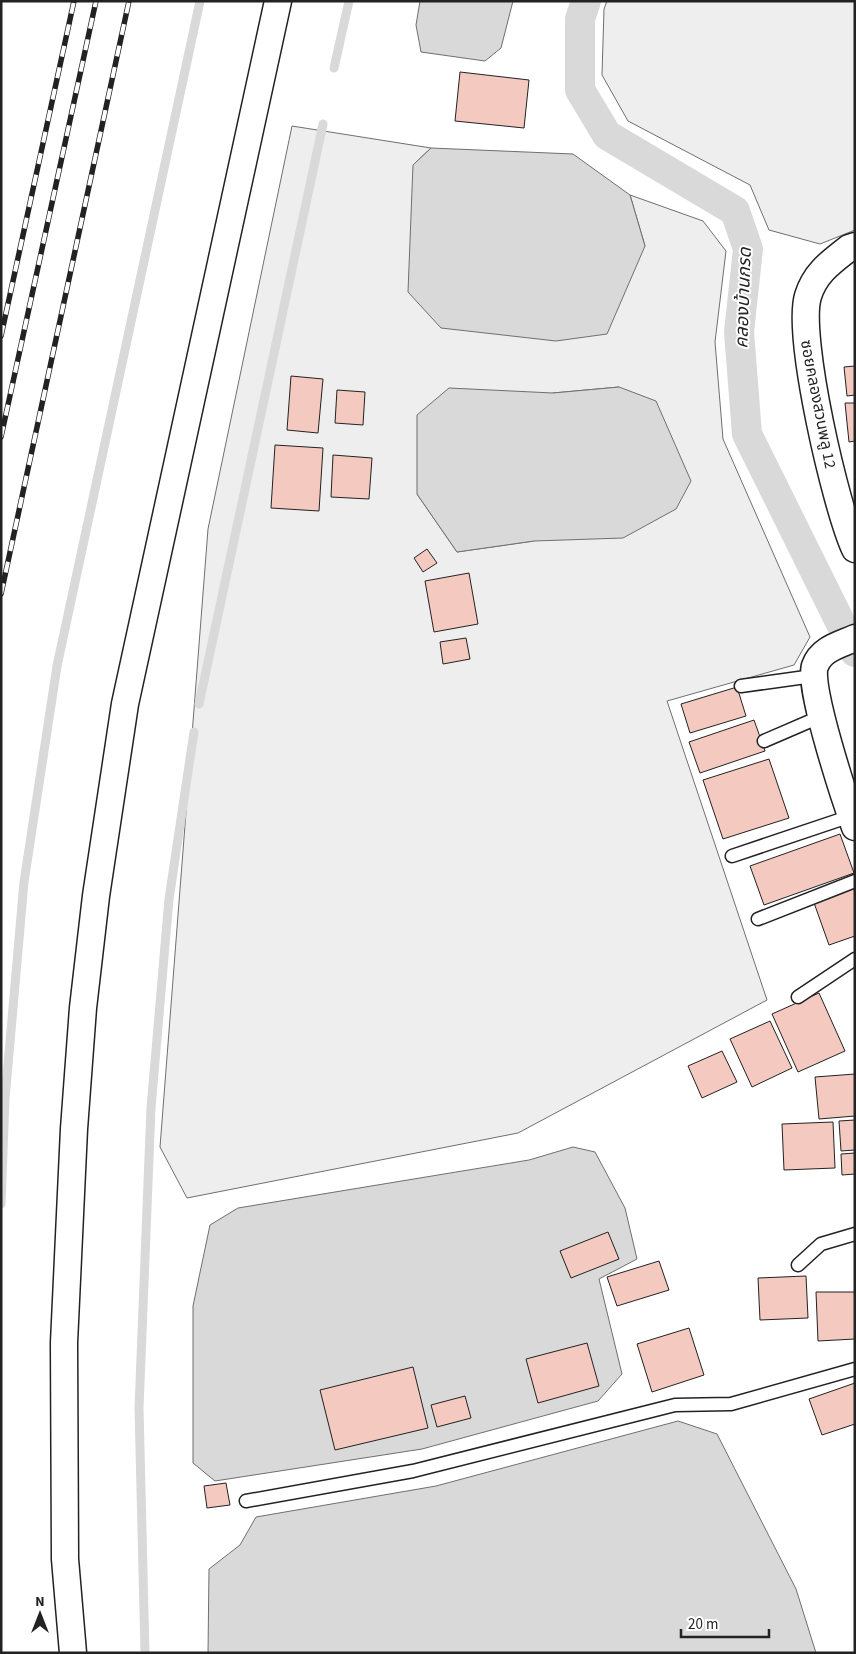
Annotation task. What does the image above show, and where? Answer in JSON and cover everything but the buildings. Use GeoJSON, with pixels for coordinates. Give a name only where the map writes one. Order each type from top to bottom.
{"type":"FeatureCollection","features":[{"type":"Feature","properties":{"kind":"street"},"geometry":{"type":"LineString","coordinates":[[73,1653],[65,1559],[64,1342],[74,1129],[83,1008],[96,896],[125,704],[278,1]]}},
{"type":"Feature","properties":{"kind":"street","name":"ซอยคลองสวนพลู 12"},"geometry":{"type":"LineString","coordinates":[[855,246],[849,248],[820,271],[808,297],[806,334],[826,451],[855,549]]}},
{"type":"Feature","properties":{"kind":"street"},"geometry":{"type":"LineString","coordinates":[[844,643],[824,652],[818,660],[813,676],[822,716],[853,821]]}},
{"type":"Feature","properties":{"kind":"lane"},"geometry":{"type":"LineString","coordinates":[[741,686],[813,676]]}},
{"type":"Feature","properties":{"kind":"lane"},"geometry":{"type":"LineString","coordinates":[[764,742],[822,716]]}},
{"type":"Feature","properties":{"kind":"lane"},"geometry":{"type":"LineString","coordinates":[[732,856],[853,821]]}},
{"type":"Feature","properties":{"kind":"lane"},"geometry":{"type":"LineString","coordinates":[[758,919],[855,881]]}},
{"type":"Feature","properties":{"kind":"lane"},"geometry":{"type":"LineString","coordinates":[[798,997],[855,959]]}},
{"type":"Feature","properties":{"kind":"lane"},"geometry":{"type":"LineString","coordinates":[[798,1265],[821,1244],[855,1234]]}},
{"type":"Feature","properties":{"kind":"lane"},"geometry":{"type":"LineString","coordinates":[[246,1501],[413,1471],[675,1405],[731,1404],[855,1369]]}},
{"type":"Feature","properties":{"kind":"shaded area"},"geometry":{"type":"Polygon","coordinates":[[[420,1],[513,1],[501,48],[485,61],[421,52],[416,25],[420,1]]]}},
{"type":"Feature","properties":{"kind":"shaded area"},"geometry":{"type":"Polygon","coordinates":[[[607,1],[855,1],[855,230],[820,244],[769,230],[750,185],[628,121],[602,75],[604,9],[607,1]]]}},
{"type":"Feature","properties":{"kind":"shaded area"},"geometry":{"type":"Polygon","coordinates":[[[292,126],[431,148],[413,165],[645,246],[630,195],[703,221],[726,251],[715,342],[723,439],[810,637],[794,665],[667,701],[767,1000],[518,1133],[187,1198],[160,1147],[208,529],[292,126]],[[619,387],[553,393],[417,494],[457,552],[534,541],[619,387]]]}},
{"type":"Feature","properties":{"kind":"shaded area"},"geometry":{"type":"Polygon","coordinates":[[[431,148],[573,154],[630,195],[645,246],[607,334],[556,341],[441,328],[408,292],[413,165],[431,148]]]}},
{"type":"Feature","properties":{"kind":"shaded area"},"geometry":{"type":"Polygon","coordinates":[[[619,387],[656,401],[691,481],[676,509],[623,538],[534,541],[457,552],[417,494],[417,415],[449,388],[553,393],[619,387]]]}},
{"type":"Feature","properties":{"kind":"shaded area"},"geometry":{"type":"Polygon","coordinates":[[[573,1147],[595,1152],[625,1208],[637,1259],[599,1279],[622,1374],[598,1401],[422,1449],[215,1481],[193,1463],[193,1306],[210,1225],[238,1208],[529,1160],[573,1147]]]}},
{"type":"Feature","properties":{"kind":"shaded area"},"geometry":{"type":"Polygon","coordinates":[[[678,1421],[717,1434],[796,1589],[816,1653],[208,1653],[209,1569],[240,1545],[256,1517],[436,1486],[678,1421]]]}},
{"type":"Feature","properties":{"kind":"waterway"},"geometry":{"type":"LineString","coordinates":[[1,1204],[5,1099],[24,882],[57,666],[200,1]]}},
{"type":"Feature","properties":{"kind":"waterway"},"geometry":{"type":"LineString","coordinates":[[334,68],[349,1]]}},
{"type":"Feature","properties":{"kind":"waterway","name":"คลองบ้านกรด"},"geometry":{"type":"LineString","coordinates":[[586,1],[580,19],[580,90],[607,135],[735,211],[748,249],[739,332],[747,434],[855,652]]}},
{"type":"Feature","properties":{"kind":"waterway"},"geometry":{"type":"LineString","coordinates":[[199,704],[323,124]]}},
{"type":"Feature","properties":{"kind":"waterway"},"geometry":{"type":"LineString","coordinates":[[145,1653],[139,1408],[151,1108],[169,899],[194,732]]}},
{"type":"Feature","properties":{"kind":"railway"},"geometry":{"type":"LineString","coordinates":[[1,336],[74,1]]}},
{"type":"Feature","properties":{"kind":"railway"},"geometry":{"type":"LineString","coordinates":[[1,437],[96,1]]}},
{"type":"Feature","properties":{"kind":"railway"},"geometry":{"type":"LineString","coordinates":[[1,594],[129,1]]}}]}
